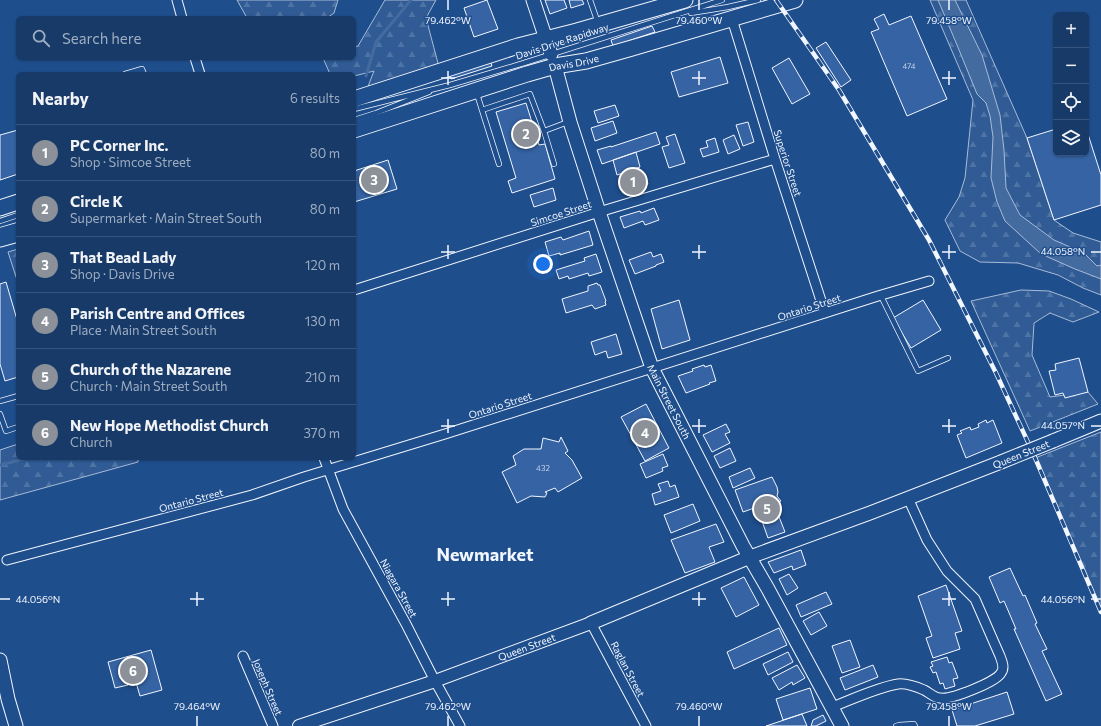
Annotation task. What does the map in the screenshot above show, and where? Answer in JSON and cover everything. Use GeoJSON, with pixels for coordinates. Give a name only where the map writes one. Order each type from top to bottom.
{"type":"FeatureCollection","features":[{"type":"Feature","properties":{"kind":"main road","name":"Main Street South"},"geometry":{"type":"LineString","coordinates":[[533,0],[553,60],[570,122],[599,212],[652,368],[726,513],[842,726]]}},
{"type":"Feature","properties":{"kind":"main road"},"geometry":{"type":"LineString","coordinates":[[356,98],[518,46],[599,25],[685,0]]}},
{"type":"Feature","properties":{"kind":"main road","name":"Davis Drive"},"geometry":{"type":"LineString","coordinates":[[356,129],[527,74],[553,60],[586,61],[795,0]]}},
{"type":"Feature","properties":{"kind":"main road"},"geometry":{"type":"LineString","coordinates":[[0,208],[16,203]]}},
{"type":"Feature","properties":{"kind":"main road"},"geometry":{"type":"LineString","coordinates":[[0,239],[16,235]]}},
{"type":"Feature","properties":{"kind":"main road","name":"Queen Street"},"geometry":{"type":"LineString","coordinates":[[591,623],[750,557],[963,477],[1101,421]]}},
{"type":"Feature","properties":{"kind":"main road"},"geometry":{"type":"LineString","coordinates":[[0,662],[8,699],[16,726]]}},
{"type":"Feature","properties":{"kind":"street"},"geometry":{"type":"LineString","coordinates":[[177,0],[181,16]]}},
{"type":"Feature","properties":{"kind":"street","name":"Superior Street"},"geometry":{"type":"LineString","coordinates":[[732,18],[775,159],[825,313]]}},
{"type":"Feature","properties":{"kind":"street"},"geometry":{"type":"LineString","coordinates":[[196,60],[199,72]]}},
{"type":"Feature","properties":{"kind":"street","name":"Simcoe Street"},"geometry":{"type":"LineString","coordinates":[[356,289],[599,212],[775,159]]}},
{"type":"Feature","properties":{"kind":"street","name":"Ontario Street"},"geometry":{"type":"LineString","coordinates":[[7,560],[252,495],[929,281]]}},
{"type":"Feature","properties":{"kind":"street","name":"Niagara Street"},"geometry":{"type":"LineString","coordinates":[[325,460],[343,509],[460,726]]}},
{"type":"Feature","properties":{"kind":"street"},"geometry":{"type":"LineString","coordinates":[[832,708],[887,687],[900,684],[924,690],[934,697],[942,699],[987,684],[1002,673],[1003,665],[1000,656],[975,599],[947,571],[927,540],[908,498]]}},
{"type":"Feature","properties":{"kind":"street","name":"Queen Street"},"geometry":{"type":"LineString","coordinates":[[299,726],[435,681],[591,623]]}},
{"type":"Feature","properties":{"kind":"street","name":"Raglan Street"},"geometry":{"type":"LineString","coordinates":[[591,623],[646,726]]}},
{"type":"Feature","properties":{"kind":"street","name":"Joseph Street"},"geometry":{"type":"LineString","coordinates":[[243,656],[273,726]]}},
{"type":"Feature","properties":{"kind":"lane"},"geometry":{"type":"LineString","coordinates":[[590,0],[599,25]]}},
{"type":"Feature","properties":{"kind":"lane","name":"Davis Drive Rapidway"},"geometry":{"type":"LineString","coordinates":[[356,108],[450,85],[524,63],[553,60],[722,0]]}},
{"type":"Feature","properties":{"kind":"lane","name":"Davis Drive Rapidway"},"geometry":{"type":"LineString","coordinates":[[679,14],[728,7],[758,0]]}},
{"type":"Feature","properties":{"kind":"lane"},"geometry":{"type":"LineString","coordinates":[[132,72],[142,69],[143,72]]}},
{"type":"Feature","properties":{"kind":"lane","name":"Davis Drive Rapidway"},"geometry":{"type":"LineString","coordinates":[[356,119],[450,85]]}},
{"type":"Feature","properties":{"kind":"lane"},"geometry":{"type":"LineString","coordinates":[[476,91],[499,164]]}},
{"type":"Feature","properties":{"kind":"lane"},"geometry":{"type":"LineString","coordinates":[[482,110],[530,94],[544,131],[554,164]]}},
{"type":"Feature","properties":{"kind":"lane"},"geometry":{"type":"LineString","coordinates":[[544,131],[570,122]]}},
{"type":"Feature","properties":{"kind":"lane"},"geometry":{"type":"LineString","coordinates":[[0,221],[16,216]]}},
{"type":"Feature","properties":{"kind":"lane"},"geometry":{"type":"LineString","coordinates":[[0,230],[16,226]]}},
{"type":"Feature","properties":{"kind":"lane"},"geometry":{"type":"LineString","coordinates":[[881,296],[918,371],[948,358]]}},
{"type":"Feature","properties":{"kind":"lane"},"geometry":{"type":"LineString","coordinates":[[0,401],[16,397]]}},
{"type":"Feature","properties":{"kind":"lane"},"geometry":{"type":"LineString","coordinates":[[0,414],[6,431],[16,428]]}},
{"type":"Feature","properties":{"kind":"lane"},"geometry":{"type":"LineString","coordinates":[[896,726],[914,724],[915,726]]}},
{"type":"Feature","properties":{"kind":"green space"},"geometry":{"type":"Polygon","coordinates":[[[237,0],[338,0],[334,13],[330,16],[246,16],[237,0]]]}},
{"type":"Feature","properties":{"kind":"green space"},"geometry":{"type":"Polygon","coordinates":[[[385,0],[436,0],[426,18],[439,67],[367,89],[374,71],[356,76],[356,72],[329,72],[324,60],[356,60],[356,46],[358,46],[385,0]]]}},
{"type":"Feature","properties":{"kind":"green space"},"geometry":{"type":"Polygon","coordinates":[[[930,0],[966,0],[1027,138],[1054,220],[1073,233],[1101,242],[1101,295],[1083,288],[1058,275],[1018,263],[980,262],[960,251],[945,220],[959,197],[965,178],[973,100],[930,0]]]}},
{"type":"Feature","properties":{"kind":"green space"},"geometry":{"type":"Polygon","coordinates":[[[16,250],[16,277],[8,252],[16,250]]]}},
{"type":"Feature","properties":{"kind":"green space"},"geometry":{"type":"Polygon","coordinates":[[[1021,290],[1049,291],[1099,312],[1073,322],[1050,313],[1034,323],[1032,355],[1050,397],[1088,392],[1098,404],[1030,431],[971,301],[1021,290]]]}},
{"type":"Feature","properties":{"kind":"green space"},"geometry":{"type":"Polygon","coordinates":[[[1101,432],[1101,612],[1035,458],[1101,432]]]}},
{"type":"Feature","properties":{"kind":"green space"},"geometry":{"type":"Polygon","coordinates":[[[16,445],[16,460],[138,460],[138,462],[0,500],[0,450],[16,445]]]}},
{"type":"Feature","properties":{"kind":"shaded area"},"geometry":{"type":"Polygon","coordinates":[[[938,0],[955,0],[982,55],[1000,115],[1006,188],[1020,215],[1054,240],[1084,253],[1097,266],[1101,265],[1101,279],[1041,254],[1005,221],[997,202],[991,178],[993,137],[990,116],[986,103],[977,94],[938,0]]]}},
{"type":"Feature","properties":{"kind":"building"},"geometry":{"type":"Polygon","coordinates":[[[487,0],[498,29],[474,37],[464,8],[487,0]]]}},
{"type":"Feature","properties":{"kind":"building"},"geometry":{"type":"Polygon","coordinates":[[[545,0],[564,0],[567,8],[550,14],[545,0]]]}},
{"type":"Feature","properties":{"kind":"building"},"geometry":{"type":"Polygon","coordinates":[[[569,0],[582,0],[584,4],[571,8],[569,0]]]}},
{"type":"Feature","properties":{"kind":"building"},"geometry":{"type":"Polygon","coordinates":[[[884,14],[889,25],[911,16],[947,99],[907,116],[871,32],[879,29],[874,19],[884,14]]]}},
{"type":"Feature","properties":{"kind":"building"},"geometry":{"type":"Polygon","coordinates":[[[652,26],[655,32],[613,46],[611,40],[652,26]]]}},
{"type":"Feature","properties":{"kind":"building"},"geometry":{"type":"Polygon","coordinates":[[[826,42],[851,80],[841,87],[816,48],[826,42]]]}},
{"type":"Feature","properties":{"kind":"building"},"geometry":{"type":"Polygon","coordinates":[[[720,57],[728,83],[679,97],[671,72],[720,57]]]}},
{"type":"Feature","properties":{"kind":"building"},"geometry":{"type":"Polygon","coordinates":[[[789,58],[810,94],[792,104],[772,68],[789,58]]]}},
{"type":"Feature","properties":{"kind":"building"},"geometry":{"type":"Polygon","coordinates":[[[490,60],[492,66],[451,79],[448,72],[490,60]]]}},
{"type":"Feature","properties":{"kind":"building"},"geometry":{"type":"Polygon","coordinates":[[[526,103],[539,145],[545,144],[555,179],[512,193],[508,181],[516,178],[496,112],[526,103]]]}},
{"type":"Feature","properties":{"kind":"building"},"geometry":{"type":"Polygon","coordinates":[[[615,105],[619,116],[598,123],[594,111],[615,105]]]}},
{"type":"Feature","properties":{"kind":"building"},"geometry":{"type":"Polygon","coordinates":[[[613,121],[617,133],[595,141],[591,128],[613,121]]]}},
{"type":"Feature","properties":{"kind":"building"},"geometry":{"type":"Polygon","coordinates":[[[748,122],[754,142],[743,146],[736,125],[748,122]]]}},
{"type":"Feature","properties":{"kind":"building"},"geometry":{"type":"Polygon","coordinates":[[[1053,130],[1053,156],[1089,156],[1089,137],[1101,175],[1101,205],[1054,220],[1027,138],[1053,130]]]}},
{"type":"Feature","properties":{"kind":"building"},"geometry":{"type":"Polygon","coordinates":[[[16,131],[16,175],[0,180],[0,135],[16,131]]]}},
{"type":"Feature","properties":{"kind":"building"},"geometry":{"type":"Polygon","coordinates":[[[656,132],[660,144],[602,164],[597,150],[611,147],[656,132]]]}},
{"type":"Feature","properties":{"kind":"building"},"geometry":{"type":"Polygon","coordinates":[[[675,134],[685,163],[669,168],[662,147],[669,145],[666,137],[675,134]]]}},
{"type":"Feature","properties":{"kind":"building"},"geometry":{"type":"Polygon","coordinates":[[[734,135],[740,149],[728,154],[723,140],[734,135]]]}},
{"type":"Feature","properties":{"kind":"building"},"geometry":{"type":"Polygon","coordinates":[[[715,138],[719,152],[703,157],[700,149],[708,147],[706,141],[715,138]]]}},
{"type":"Feature","properties":{"kind":"building"},"geometry":{"type":"Polygon","coordinates":[[[636,152],[640,167],[617,175],[613,160],[636,152]]]}},
{"type":"Feature","properties":{"kind":"building"},"geometry":{"type":"Polygon","coordinates":[[[388,160],[397,189],[356,201],[356,170],[388,160]]]}},
{"type":"Feature","properties":{"kind":"building"},"geometry":{"type":"Polygon","coordinates":[[[644,174],[648,184],[623,193],[619,181],[634,175],[634,178],[644,174]]]}},
{"type":"Feature","properties":{"kind":"building"},"geometry":{"type":"Polygon","coordinates":[[[553,188],[556,200],[534,207],[530,195],[553,188]]]}},
{"type":"Feature","properties":{"kind":"building"},"geometry":{"type":"Polygon","coordinates":[[[654,208],[659,220],[645,225],[643,221],[624,228],[620,217],[640,211],[641,213],[654,208]]]}},
{"type":"Feature","properties":{"kind":"building"},"geometry":{"type":"Polygon","coordinates":[[[589,231],[593,245],[560,255],[560,253],[549,256],[545,242],[561,237],[563,240],[589,231]]]}},
{"type":"Feature","properties":{"kind":"building"},"geometry":{"type":"Polygon","coordinates":[[[651,252],[653,257],[661,254],[664,262],[635,274],[629,260],[651,252]]]}},
{"type":"Feature","properties":{"kind":"building"},"geometry":{"type":"Polygon","coordinates":[[[596,254],[602,272],[589,276],[588,273],[569,279],[568,276],[559,279],[556,270],[585,261],[584,258],[596,254]]]}},
{"type":"Feature","properties":{"kind":"building"},"geometry":{"type":"Polygon","coordinates":[[[6,282],[16,316],[16,378],[5,381],[0,364],[0,284],[6,282]]]}},
{"type":"Feature","properties":{"kind":"building"},"geometry":{"type":"Polygon","coordinates":[[[597,283],[600,285],[606,305],[595,309],[592,305],[566,313],[562,299],[588,291],[588,286],[597,283]]]}},
{"type":"Feature","properties":{"kind":"building"},"geometry":{"type":"Polygon","coordinates":[[[679,300],[690,340],[662,349],[651,309],[679,300]]]}},
{"type":"Feature","properties":{"kind":"building"},"geometry":{"type":"Polygon","coordinates":[[[923,300],[941,330],[911,348],[893,318],[923,300]]]}},
{"type":"Feature","properties":{"kind":"building"},"geometry":{"type":"Polygon","coordinates":[[[616,334],[622,354],[608,358],[606,351],[595,355],[591,342],[616,334]]]}},
{"type":"Feature","properties":{"kind":"building"},"geometry":{"type":"Polygon","coordinates":[[[1079,358],[1088,392],[1065,398],[1063,393],[1055,395],[1049,371],[1056,370],[1055,364],[1079,358]]]}},
{"type":"Feature","properties":{"kind":"building"},"geometry":{"type":"Polygon","coordinates":[[[704,365],[705,367],[711,365],[716,381],[686,393],[678,376],[693,371],[692,369],[704,365]]]}},
{"type":"Feature","properties":{"kind":"building"},"geometry":{"type":"Polygon","coordinates":[[[646,404],[669,448],[645,461],[621,417],[646,404]]]}},
{"type":"Feature","properties":{"kind":"building"},"geometry":{"type":"Polygon","coordinates":[[[986,420],[987,423],[993,420],[1002,443],[966,458],[957,435],[962,433],[960,431],[970,427],[971,430],[979,427],[978,424],[986,420]]]}},
{"type":"Feature","properties":{"kind":"building"},"geometry":{"type":"Polygon","coordinates":[[[726,424],[730,432],[725,434],[730,443],[712,452],[703,435],[726,424]]]}},
{"type":"Feature","properties":{"kind":"building"},"geometry":{"type":"Polygon","coordinates":[[[561,437],[568,451],[565,453],[572,460],[582,478],[558,492],[555,488],[545,492],[547,493],[545,497],[531,496],[517,503],[502,472],[516,465],[513,456],[524,449],[541,449],[543,438],[559,442],[561,437]]]}},
{"type":"Feature","properties":{"kind":"building"},"geometry":{"type":"Polygon","coordinates":[[[730,448],[736,461],[720,468],[714,456],[730,448]]]}},
{"type":"Feature","properties":{"kind":"building"},"geometry":{"type":"Polygon","coordinates":[[[663,454],[668,466],[662,468],[663,471],[646,478],[640,464],[663,454]]]}},
{"type":"Feature","properties":{"kind":"building"},"geometry":{"type":"Polygon","coordinates":[[[750,468],[755,478],[733,488],[729,477],[750,468]]]}},
{"type":"Feature","properties":{"kind":"building"},"geometry":{"type":"Polygon","coordinates":[[[772,477],[777,487],[777,496],[781,501],[774,504],[785,532],[768,538],[757,507],[743,512],[735,490],[772,477]]]}},
{"type":"Feature","properties":{"kind":"building"},"geometry":{"type":"Polygon","coordinates":[[[668,481],[670,487],[675,485],[679,497],[655,505],[652,494],[661,491],[658,484],[668,481]]]}},
{"type":"Feature","properties":{"kind":"building"},"geometry":{"type":"Polygon","coordinates":[[[693,504],[700,521],[671,533],[664,515],[693,504]]]}},
{"type":"Feature","properties":{"kind":"building"},"geometry":{"type":"Polygon","coordinates":[[[716,524],[724,542],[709,547],[715,562],[685,573],[671,540],[716,524]]]}},
{"type":"Feature","properties":{"kind":"building"},"geometry":{"type":"Polygon","coordinates":[[[801,550],[806,565],[793,570],[792,566],[774,573],[768,562],[801,550]]]}},
{"type":"Feature","properties":{"kind":"building"},"geometry":{"type":"Polygon","coordinates":[[[1010,568],[1023,596],[1025,595],[1037,623],[1035,624],[1047,649],[1042,651],[1062,694],[1046,701],[1014,629],[1016,629],[1004,601],[1000,603],[989,577],[1010,568]]]}},
{"type":"Feature","properties":{"kind":"building"},"geometry":{"type":"Polygon","coordinates":[[[789,574],[798,588],[787,595],[779,579],[789,574]]]}},
{"type":"Feature","properties":{"kind":"building"},"geometry":{"type":"Polygon","coordinates":[[[744,577],[759,605],[736,617],[721,588],[744,577]]]}},
{"type":"Feature","properties":{"kind":"building"},"geometry":{"type":"Polygon","coordinates":[[[946,585],[962,631],[955,633],[960,649],[933,658],[926,638],[932,636],[918,596],[946,585]]]}},
{"type":"Feature","properties":{"kind":"building"},"geometry":{"type":"Polygon","coordinates":[[[826,592],[832,604],[801,617],[796,605],[826,592]]]}},
{"type":"Feature","properties":{"kind":"building"},"geometry":{"type":"Polygon","coordinates":[[[819,612],[827,626],[811,635],[803,621],[819,612]]]}},
{"type":"Feature","properties":{"kind":"building"},"geometry":{"type":"Polygon","coordinates":[[[779,628],[787,645],[734,669],[727,652],[779,628]]]}},
{"type":"Feature","properties":{"kind":"building"},"geometry":{"type":"Polygon","coordinates":[[[850,640],[860,667],[842,673],[832,646],[850,640]]]}},
{"type":"Feature","properties":{"kind":"building"},"geometry":{"type":"Polygon","coordinates":[[[151,650],[162,690],[140,696],[135,679],[127,681],[128,685],[115,688],[108,662],[151,650]]]}},
{"type":"Feature","properties":{"kind":"building"},"geometry":{"type":"Polygon","coordinates":[[[788,652],[793,662],[768,675],[763,664],[788,652]]]}},
{"type":"Feature","properties":{"kind":"building"},"geometry":{"type":"Polygon","coordinates":[[[947,657],[949,663],[952,662],[958,678],[953,679],[955,686],[945,689],[943,683],[940,684],[936,672],[933,673],[930,667],[933,666],[931,662],[947,657]]]}},
{"type":"Feature","properties":{"kind":"building"},"geometry":{"type":"Polygon","coordinates":[[[797,665],[805,678],[793,685],[792,682],[779,690],[772,678],[797,665]]]}},
{"type":"Feature","properties":{"kind":"building"},"geometry":{"type":"Polygon","coordinates":[[[873,665],[878,677],[845,690],[840,678],[873,665]]]}},
{"type":"Feature","properties":{"kind":"building"},"geometry":{"type":"Polygon","coordinates":[[[810,688],[817,709],[783,720],[776,699],[810,688]]]}},
{"type":"Feature","properties":{"kind":"building"},"geometry":{"type":"Polygon","coordinates":[[[1007,692],[1014,714],[975,726],[957,726],[952,710],[1007,692]]]}},
{"type":"Feature","properties":{"kind":"building"},"geometry":{"type":"Polygon","coordinates":[[[802,714],[807,726],[766,726],[802,714]]]}},
{"type":"Feature","properties":{"kind":"building"},"geometry":{"type":"Polygon","coordinates":[[[823,715],[826,721],[816,726],[811,726],[813,720],[823,715]]]}},
{"type":"Feature","properties":{"kind":"waterway"},"geometry":{"type":"LineString","coordinates":[[366,76],[376,42],[411,0]]}},
{"type":"Feature","properties":{"kind":"waterway"},"geometry":{"type":"LineString","coordinates":[[0,465],[20,460]]}},
{"type":"Feature","properties":{"kind":"railway"},"geometry":{"type":"LineString","coordinates":[[776,0],[839,90],[929,240],[996,373],[1033,453],[1101,612]]}},
{"type":"Feature","properties":{"kind":"place","name":"Circle K"},"geometry":{"type":"Point","coordinates":[526,134]}},
{"type":"Feature","properties":{"kind":"place","name":"That Bead Lady"},"geometry":{"type":"Point","coordinates":[374,180]}},
{"type":"Feature","properties":{"kind":"place","name":"PC Corner Inc."},"geometry":{"type":"Point","coordinates":[633,182]}},
{"type":"Feature","properties":{"kind":"place","name":"Parish Centre and Offices"},"geometry":{"type":"Point","coordinates":[645,433]}},
{"type":"Feature","properties":{"kind":"place","name":"Church of the Nazarene"},"geometry":{"type":"Point","coordinates":[767,509]}},
{"type":"Feature","properties":{"kind":"place","name":"New Hope Methodist Church"},"geometry":{"type":"Point","coordinates":[133,671]}},
{"type":"Feature","properties":{"kind":"district","name":"Newmarket"},"geometry":{"type":"Point","coordinates":[485,555]}}]}
